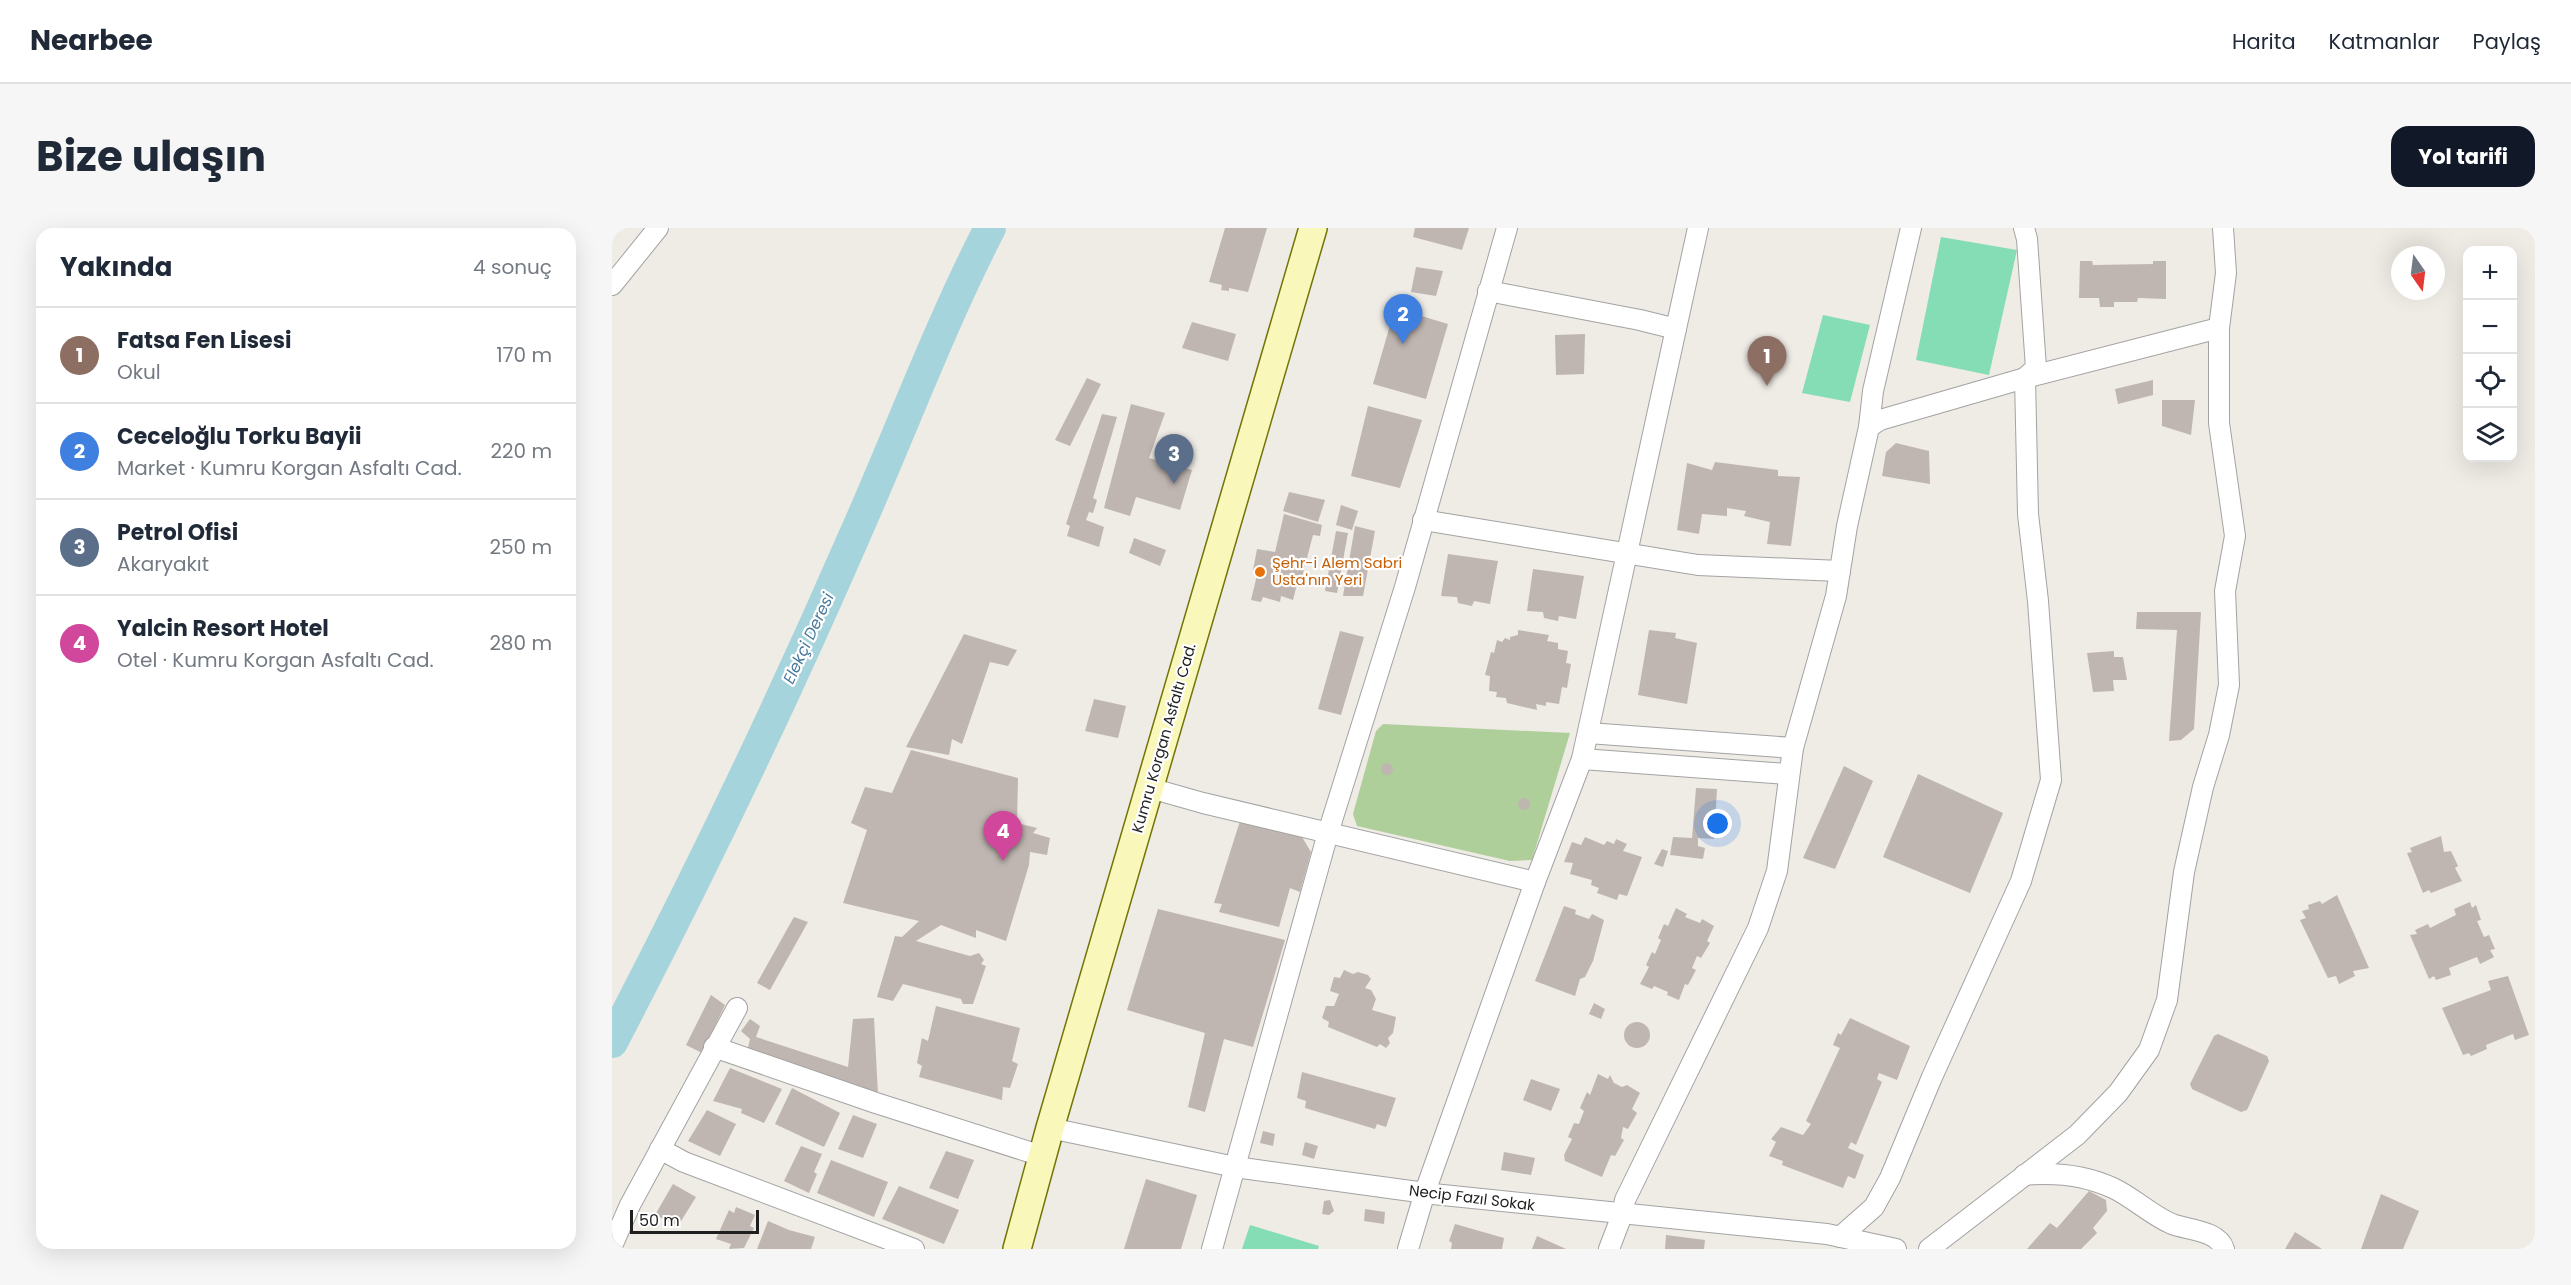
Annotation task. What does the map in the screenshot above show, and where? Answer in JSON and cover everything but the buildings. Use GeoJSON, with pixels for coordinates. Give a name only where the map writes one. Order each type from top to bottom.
{"type":"FeatureCollection","features":[{"type":"Feature","properties":{"kind":"main road","name":"Kumru Korgan Asfaltı Cad."},"geometry":{"type":"LineString","coordinates":[[1017,1249],[1050,1128],[1313,228]]}},
{"type":"Feature","properties":{"kind":"street"},"geometry":{"type":"LineString","coordinates":[[612,285],[658,228]]}},
{"type":"Feature","properties":{"kind":"street"},"geometry":{"type":"LineString","coordinates":[[1212,1249],[1328,833],[1405,588],[1507,228]]}},
{"type":"Feature","properties":{"kind":"street"},"geometry":{"type":"LineString","coordinates":[[1408,1249],[1425,1192],[1535,882],[1582,759],[1698,228]]}},
{"type":"Feature","properties":{"kind":"street"},"geometry":{"type":"LineString","coordinates":[[1609,1249],[1622,1215],[1625,1200],[1758,928],[1777,871],[1793,748],[1836,596],[1847,526],[1869,427],[1873,391],[1911,228]]}},
{"type":"Feature","properties":{"kind":"street"},"geometry":{"type":"LineString","coordinates":[[1840,1237],[1874,1207],[1890,1178],[1932,1077],[2021,881],[2051,780],[2038,601],[2028,514],[2025,378],[2036,368],[2027,239],[2024,228]]}},
{"type":"Feature","properties":{"kind":"street"},"geometry":{"type":"LineString","coordinates":[[1929,1249],[2077,1135],[2118,1093],[2149,1050],[2167,1000],[2184,872],[2203,787],[2219,735],[2229,685],[2225,591],[2235,536],[2219,423],[2219,328],[2226,273],[2223,228]]}},
{"type":"Feature","properties":{"kind":"street"},"geometry":{"type":"LineString","coordinates":[[1488,291],[1676,329]]}},
{"type":"Feature","properties":{"kind":"street"},"geometry":{"type":"LineString","coordinates":[[1869,427],[1881,420],[2025,378],[2219,328]]}},
{"type":"Feature","properties":{"kind":"street"},"geometry":{"type":"LineString","coordinates":[[1423,520],[1698,565],[1840,571]]}},
{"type":"Feature","properties":{"kind":"street"},"geometry":{"type":"LineString","coordinates":[[1588,733],[1793,748]]}},
{"type":"Feature","properties":{"kind":"street"},"geometry":{"type":"LineString","coordinates":[[1582,759],[1788,774]]}},
{"type":"Feature","properties":{"kind":"street"},"geometry":{"type":"LineString","coordinates":[[1150,788],[1203,803],[1535,882]]}},
{"type":"Feature","properties":{"kind":"street"},"geometry":{"type":"LineString","coordinates":[[612,1246],[630,1205],[737,1008]]}},
{"type":"Feature","properties":{"kind":"street"},"geometry":{"type":"LineString","coordinates":[[714,1047],[876,1103],[1042,1156]]}},
{"type":"Feature","properties":{"kind":"street","name":"Necip Fazıl Sokak"},"geometry":{"type":"LineString","coordinates":[[1050,1128],[1235,1167],[1622,1215],[1840,1237],[1896,1249]]}},
{"type":"Feature","properties":{"kind":"street"},"geometry":{"type":"LineString","coordinates":[[660,1149],[684,1162],[914,1249]]}},
{"type":"Feature","properties":{"kind":"street"},"geometry":{"type":"LineString","coordinates":[[2024,1175],[2049,1173],[2075,1176],[2113,1188],[2172,1224],[2209,1235],[2223,1244],[2224,1249]]}},
{"type":"Feature","properties":{"kind":"green space"},"geometry":{"type":"Polygon","coordinates":[[[1941,237],[2017,250],[1989,375],[1916,360],[1941,237]]]}},
{"type":"Feature","properties":{"kind":"green space"},"geometry":{"type":"Polygon","coordinates":[[[1823,315],[1870,325],[1850,402],[1802,393],[1823,315]]]}},
{"type":"Feature","properties":{"kind":"green space"},"geometry":{"type":"Polygon","coordinates":[[[1383,724],[1570,733],[1532,860],[1510,861],[1357,826],[1353,814],[1376,731],[1383,724]]]}},
{"type":"Feature","properties":{"kind":"green space"},"geometry":{"type":"Polygon","coordinates":[[[1250,1225],[1319,1246],[1318,1249],[1242,1249],[1250,1225]]]}},
{"type":"Feature","properties":{"kind":"waterway","name":"Elekçi Deresi"},"geometry":{"type":"LineString","coordinates":[[612,1042],[676,918],[767,729],[825,603],[953,305],[990,228]]}},
{"type":"Feature","properties":{"kind":"place","name":"Ceceloğlu Torku Bayii"},"geometry":{"type":"Point","coordinates":[1403,344]}},
{"type":"Feature","properties":{"kind":"place","name":"Fatsa Fen Lisesi"},"geometry":{"type":"Point","coordinates":[1767,386]}},
{"type":"Feature","properties":{"kind":"place","name":"Petrol Ofisi"},"geometry":{"type":"Point","coordinates":[1174,484]}},
{"type":"Feature","properties":{"kind":"place","name":"Şehr-i Alem Sabri Usta'nın Yeri"},"geometry":{"type":"Point","coordinates":[1260,572]}},
{"type":"Feature","properties":{"kind":"place","name":"Yalcin Resort Hotel"},"geometry":{"type":"Point","coordinates":[1003,861]}}]}
